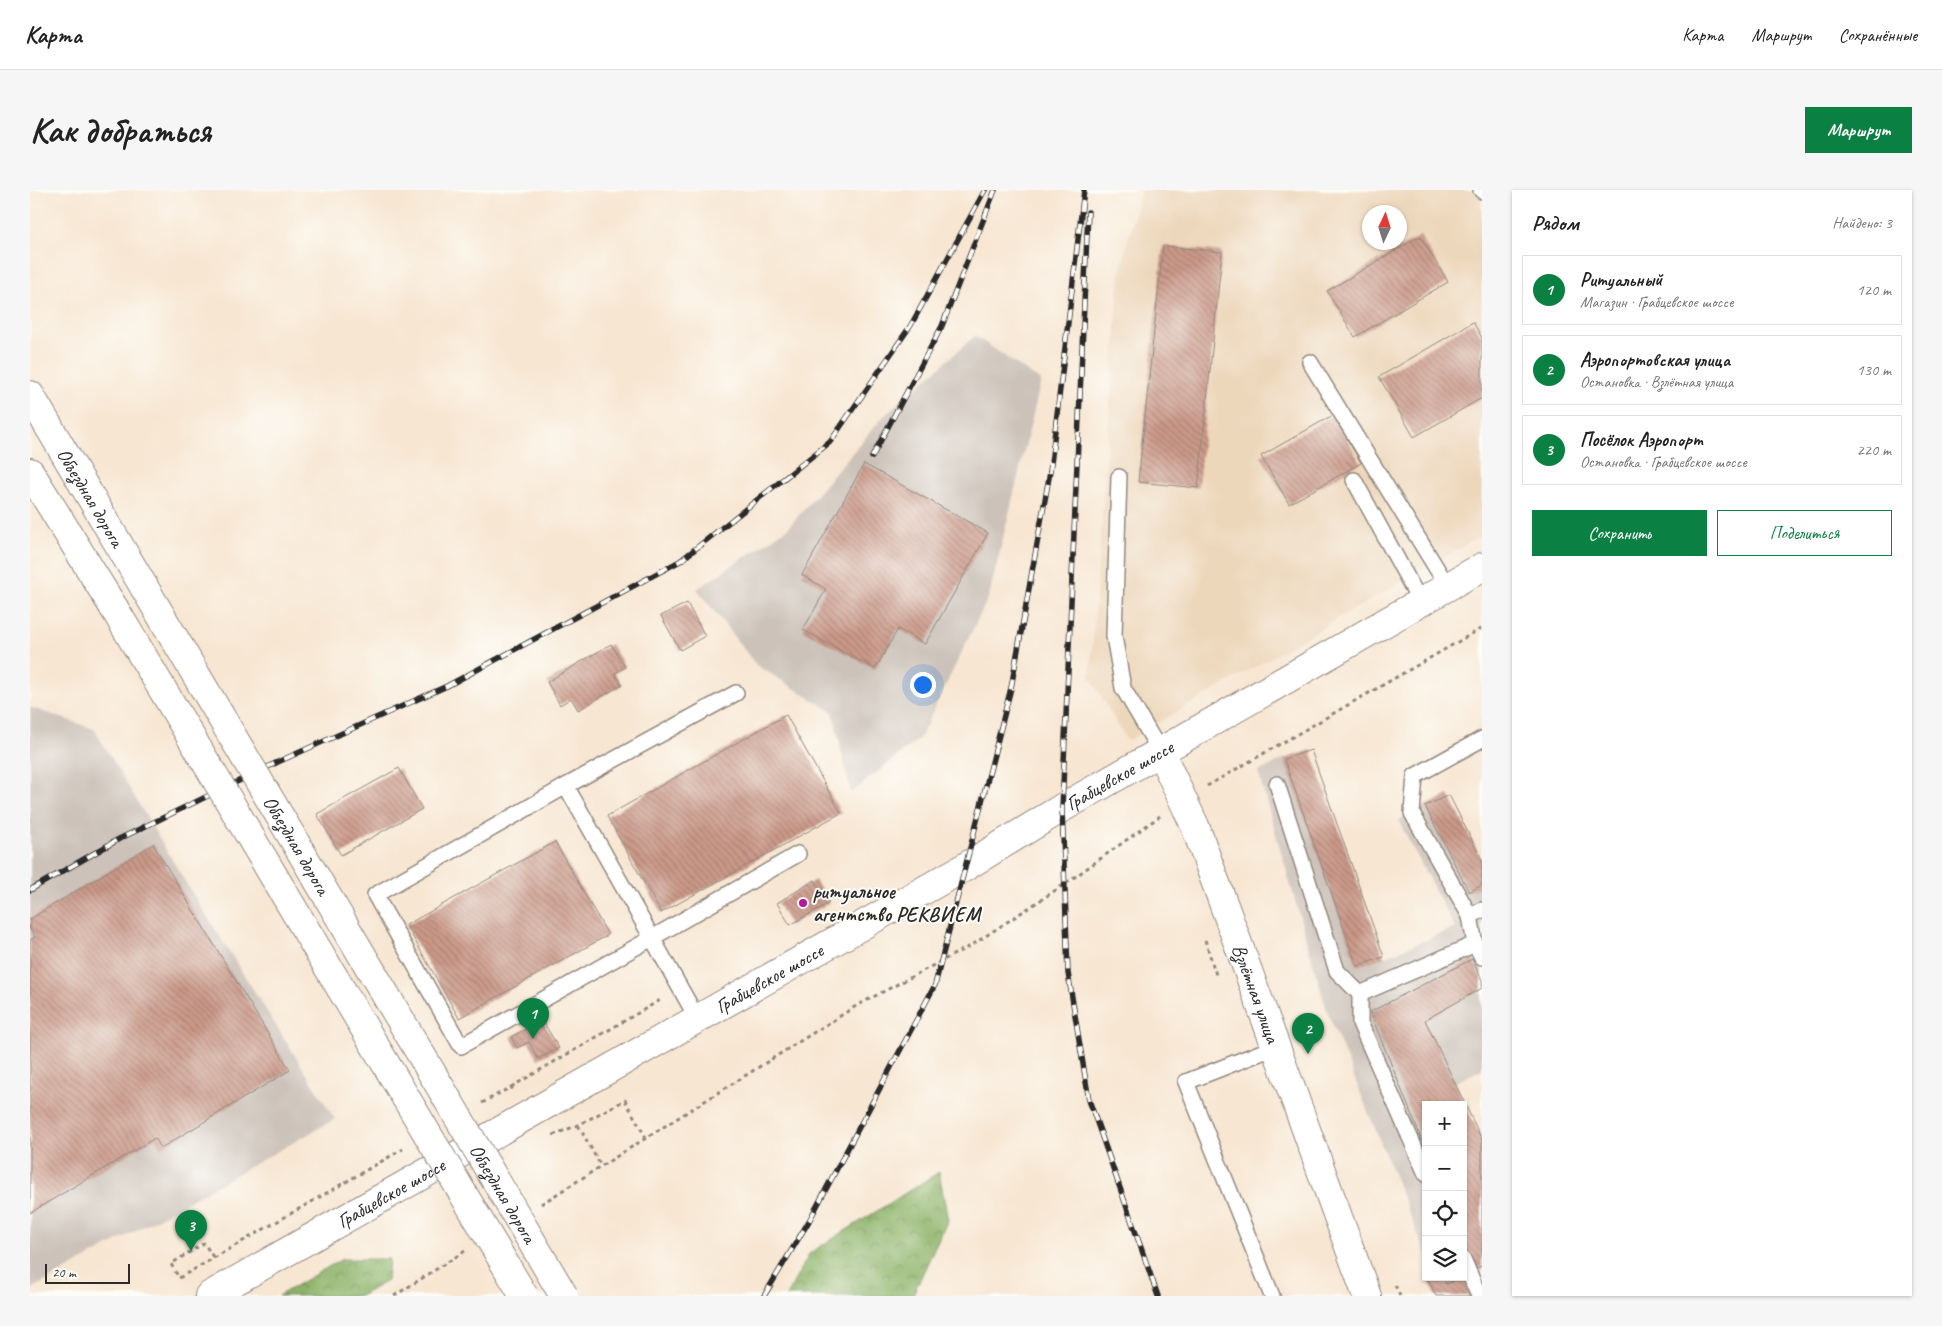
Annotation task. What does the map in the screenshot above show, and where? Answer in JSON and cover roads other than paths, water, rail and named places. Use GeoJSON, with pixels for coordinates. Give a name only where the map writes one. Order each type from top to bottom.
{"type":"FeatureCollection","features":[{"type":"Feature","properties":{"kind":"main road","name":"Объездная дорога"},"geometry":{"type":"LineString","coordinates":[[30,395],[564,1296]]}},
{"type":"Feature","properties":{"kind":"main road","name":"Объездная дорога"},"geometry":{"type":"LineString","coordinates":[[30,472],[114,608],[524,1296]]}},
{"type":"Feature","properties":{"kind":"main road","name":"Грабцевское шоссе"},"geometry":{"type":"LineString","coordinates":[[209,1296],[965,867],[1160,751],[1482,568]]}},
{"type":"Feature","properties":{"kind":"main road","name":"Взлётная улица"},"geometry":{"type":"LineString","coordinates":[[1160,751],[1185,800],[1367,1296]]}},
{"type":"Feature","properties":{"kind":"lane"},"geometry":{"type":"LineString","coordinates":[[1310,362],[1448,587]]}},
{"type":"Feature","properties":{"kind":"lane"},"geometry":{"type":"LineString","coordinates":[[1119,477],[1114,636],[1123,688],[1160,751]]}},
{"type":"Feature","properties":{"kind":"lane"},"geometry":{"type":"LineString","coordinates":[[1354,480],[1421,602]]}},
{"type":"Feature","properties":{"kind":"lane"},"geometry":{"type":"LineString","coordinates":[[736,693],[566,786],[375,895],[460,1046],[798,854]]}},
{"type":"Feature","properties":{"kind":"lane"},"geometry":{"type":"LineString","coordinates":[[1360,994],[1479,950],[1476,913],[1412,813],[1415,776],[1482,739]]}},
{"type":"Feature","properties":{"kind":"lane"},"geometry":{"type":"LineString","coordinates":[[1277,784],[1337,971],[1360,994],[1360,1024],[1422,1165]]}},
{"type":"Feature","properties":{"kind":"lane"},"geometry":{"type":"LineString","coordinates":[[566,786],[698,1018]]}},
{"type":"Feature","properties":{"kind":"lane"},"geometry":{"type":"LineString","coordinates":[[1272,1296],[1186,1082],[1275,1047]]}},
{"type":"Feature","properties":{"kind":"lane"},"geometry":{"type":"LineString","coordinates":[[1467,1268],[1479,1296]]}},
{"type":"Feature","properties":{"kind":"railway"},"geometry":{"type":"LineString","coordinates":[[30,890],[119,839],[280,761],[447,686],[680,561],[830,442],[911,325],[985,190]]}},
{"type":"Feature","properties":{"kind":"railway"},"geometry":{"type":"LineString","coordinates":[[872,457],[942,326],[995,190]]}},
{"type":"Feature","properties":{"kind":"railway"},"geometry":{"type":"LineString","coordinates":[[764,1296],[809,1221],[935,985],[1011,688],[1050,472],[1084,190]]}},
{"type":"Feature","properties":{"kind":"railway"},"geometry":{"type":"LineString","coordinates":[[1088,212],[1062,808],[1068,973],[1089,1100],[1158,1296]]}},
{"type":"Feature","properties":{"kind":"place","name":"ритуальное агентство РЕКВИЕМ"},"geometry":{"type":"Point","coordinates":[803,903]}},
{"type":"Feature","properties":{"kind":"place","name":"Ритуальный"},"geometry":{"type":"Point","coordinates":[533,1039]}},
{"type":"Feature","properties":{"kind":"place","name":"Аэропортовская улица"},"geometry":{"type":"Point","coordinates":[1308,1054]}},
{"type":"Feature","properties":{"kind":"place","name":"Посёлок Аэропорт"},"geometry":{"type":"Point","coordinates":[191,1251]}}]}
